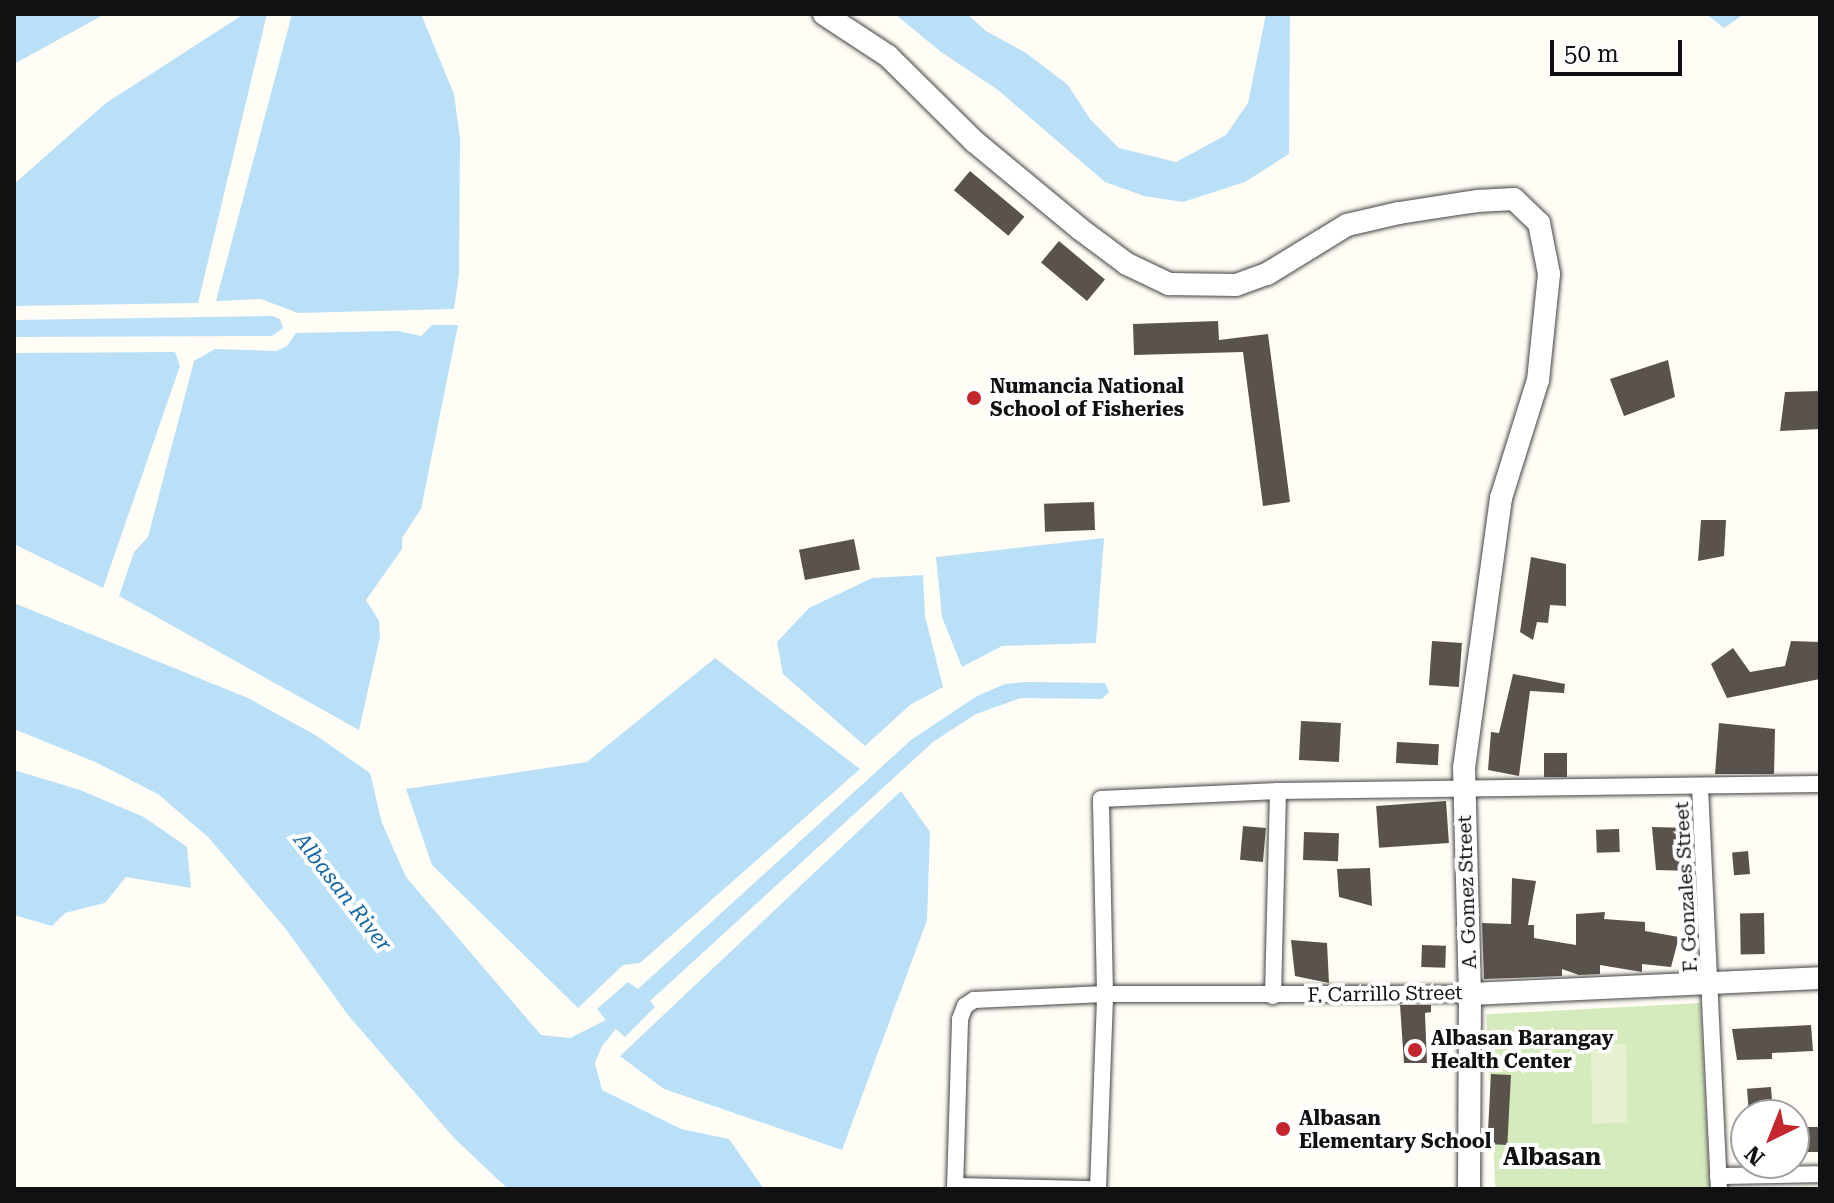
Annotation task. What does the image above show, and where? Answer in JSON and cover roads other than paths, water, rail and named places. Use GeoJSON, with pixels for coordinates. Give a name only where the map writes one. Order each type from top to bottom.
{"type":"FeatureCollection","features":[{"type":"Feature","properties":{"kind":"street","name":"A. Gomez Street"},"geometry":{"type":"LineString","coordinates":[[824,14],[888,56],[975,142],[1080,229],[1127,264],[1169,284],[1236,285],[1267,274],[1347,225],[1399,213],[1514,199],[1528,208],[1539,223],[1547,251],[1547,309],[1538,380],[1501,498],[1464,767],[1470,994],[1469,1189]]}},
{"type":"Feature","properties":{"kind":"street"},"geometry":{"type":"LineString","coordinates":[[1098,1189],[1105,994],[1101,799],[1278,791],[1464,791],[1820,784]]}},
{"type":"Feature","properties":{"kind":"street","name":"F. Gonzales Street"},"geometry":{"type":"LineString","coordinates":[[1700,787],[1718,1183]]}},
{"type":"Feature","properties":{"kind":"street"},"geometry":{"type":"LineString","coordinates":[[1273,996],[1278,791]]}},
{"type":"Feature","properties":{"kind":"street","name":"F. Carrillo Street"},"geometry":{"type":"LineString","coordinates":[[955,1187],[960,1019],[965,1006],[974,1000],[1105,994],[1470,994],[1820,978]]}},
{"type":"Feature","properties":{"kind":"street"},"geometry":{"type":"LineString","coordinates":[[1718,1183],[1820,1174]]}},
{"type":"Feature","properties":{"kind":"street"},"geometry":{"type":"LineString","coordinates":[[955,1187],[1089,1189]]}},
{"type":"Feature","properties":{"kind":"water"},"geometry":{"type":"Polygon","coordinates":[[[14,14],[105,14],[14,64],[14,14]]]}},
{"type":"Feature","properties":{"kind":"water"},"geometry":{"type":"Polygon","coordinates":[[[244,14],[267,14],[198,303],[14,306],[14,184],[106,103],[244,14]]]}},
{"type":"Feature","properties":{"kind":"water"},"geometry":{"type":"Polygon","coordinates":[[[292,14],[421,14],[454,94],[460,138],[459,274],[454,309],[298,313],[261,299],[216,301],[292,14]]]}},
{"type":"Feature","properties":{"kind":"water"},"geometry":{"type":"Polygon","coordinates":[[[895,14],[967,14],[986,31],[1026,53],[1068,85],[1090,119],[1119,148],[1176,162],[1226,135],[1248,103],[1266,14],[1290,14],[1289,154],[1245,182],[1183,202],[1144,196],[1105,182],[998,90],[941,52],[895,14]]]}},
{"type":"Feature","properties":{"kind":"water"},"geometry":{"type":"Polygon","coordinates":[[[1706,14],[1744,14],[1724,28],[1706,14]]]}},
{"type":"Feature","properties":{"kind":"water"},"geometry":{"type":"Polygon","coordinates":[[[272,316],[280,319],[283,328],[272,336],[14,337],[14,320],[272,316]]]}},
{"type":"Feature","properties":{"kind":"water"},"geometry":{"type":"Polygon","coordinates":[[[432,325],[458,325],[421,509],[402,538],[402,549],[366,600],[379,621],[380,637],[359,730],[119,596],[134,552],[148,537],[194,361],[215,349],[276,351],[287,346],[296,333],[398,331],[421,336],[432,325]]]}},
{"type":"Feature","properties":{"kind":"water"},"geometry":{"type":"Polygon","coordinates":[[[175,352],[180,366],[103,588],[14,544],[14,353],[175,352]]]}},
{"type":"Feature","properties":{"kind":"water"},"geometry":{"type":"Polygon","coordinates":[[[1104,538],[1096,643],[1002,646],[962,667],[942,617],[936,557],[1104,538]]]}},
{"type":"Feature","properties":{"kind":"water"},"geometry":{"type":"Polygon","coordinates":[[[923,575],[925,616],[943,687],[910,705],[865,746],[783,674],[777,642],[809,608],[872,578],[923,575]]]}},
{"type":"Feature","properties":{"kind":"water","name":"Albasan River"},"geometry":{"type":"Polygon","coordinates":[[[14,603],[248,698],[317,736],[370,773],[382,823],[406,877],[541,1035],[570,1038],[606,1020],[597,1009],[628,982],[638,989],[911,740],[977,696],[1005,684],[1025,682],[1105,683],[1109,692],[1102,699],[1021,698],[976,714],[933,742],[650,1001],[655,1007],[625,1037],[616,1029],[602,1046],[595,1063],[602,1090],[681,1129],[729,1139],[764,1189],[508,1189],[454,1138],[348,1015],[285,928],[209,838],[158,794],[95,762],[14,729],[14,603]]]}},
{"type":"Feature","properties":{"kind":"water"},"geometry":{"type":"Polygon","coordinates":[[[715,658],[860,769],[640,963],[623,965],[578,1008],[432,865],[406,789],[587,762],[715,658]]]}},
{"type":"Feature","properties":{"kind":"water"},"geometry":{"type":"Polygon","coordinates":[[[14,770],[80,790],[144,817],[187,847],[191,888],[126,877],[105,903],[65,913],[52,926],[14,915],[14,770]]]}},
{"type":"Feature","properties":{"kind":"water"},"geometry":{"type":"Polygon","coordinates":[[[901,791],[930,832],[927,920],[842,1150],[664,1089],[620,1056],[901,791]]]}},
{"type":"Feature","properties":{"kind":"place","name":"Numancia National School of Fisheries"},"geometry":{"type":"Point","coordinates":[974,398]}},
{"type":"Feature","properties":{"kind":"place","name":"Albasan Barangay Health Center"},"geometry":{"type":"Point","coordinates":[1415,1050]}},
{"type":"Feature","properties":{"kind":"place","name":"Albasan Elementary School"},"geometry":{"type":"Point","coordinates":[1283,1129]}},
{"type":"Feature","properties":{"kind":"district","name":"Albasan"},"geometry":{"type":"Point","coordinates":[1552,1158]}}]}
